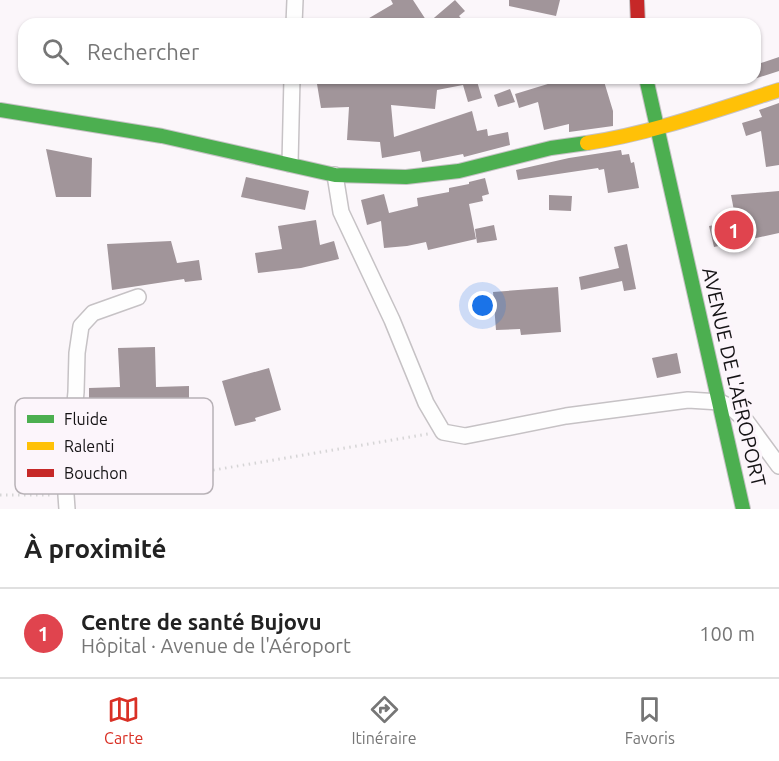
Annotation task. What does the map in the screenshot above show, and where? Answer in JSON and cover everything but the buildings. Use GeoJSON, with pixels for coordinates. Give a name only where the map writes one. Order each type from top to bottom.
{"type":"FeatureCollection","features":[{"type":"Feature","properties":{"kind":"main road"},"geometry":{"type":"LineString","coordinates":[[637,0],[638,18]]}},
{"type":"Feature","properties":{"kind":"main road","name":"AVENUE DE L'AÉROPORT"},"geometry":{"type":"LineString","coordinates":[[647,84],[743,509]]}},
{"type":"Feature","properties":{"kind":"main road"},"geometry":{"type":"LineString","coordinates":[[0,110],[162,136],[335,175],[406,177],[440,174],[551,148],[624,137],[779,90]]}},
{"type":"Feature","properties":{"kind":"street"},"geometry":{"type":"LineString","coordinates":[[294,18],[295,0]]}},
{"type":"Feature","properties":{"kind":"street"},"geometry":{"type":"LineString","coordinates":[[290,164],[292,84]]}},
{"type":"Feature","properties":{"kind":"street"},"geometry":{"type":"LineString","coordinates":[[335,175],[341,212],[392,320],[426,403],[443,432],[465,436],[566,416],[688,400],[720,402],[732,408],[746,421],[779,466]]}},
{"type":"Feature","properties":{"kind":"street"},"geometry":{"type":"LineString","coordinates":[[76,398],[77,353],[81,326],[93,313],[138,297]]}},
{"type":"Feature","properties":{"kind":"path"},"geometry":{"type":"LineString","coordinates":[[213,475],[443,432]]}},
{"type":"Feature","properties":{"kind":"path"},"geometry":{"type":"LineString","coordinates":[[0,495],[67,502],[110,494]]}},
{"type":"Feature","properties":{"kind":"traffic: fast"},"geometry":{"type":"LineString","coordinates":[[647,84],[743,509]]}},
{"type":"Feature","properties":{"kind":"traffic: fast"},"geometry":{"type":"LineString","coordinates":[[0,110],[162,136],[335,175],[406,177],[459,171],[551,148],[587,143]]}},
{"type":"Feature","properties":{"kind":"traffic: slow"},"geometry":{"type":"LineString","coordinates":[[587,143],[660,127],[779,90]]}},
{"type":"Feature","properties":{"kind":"traffic: jam"},"geometry":{"type":"LineString","coordinates":[[637,0],[638,18]]}},
{"type":"Feature","properties":{"kind":"place","name":"Centre de santé Bujovu"},"geometry":{"type":"Point","coordinates":[734,230]}}]}
